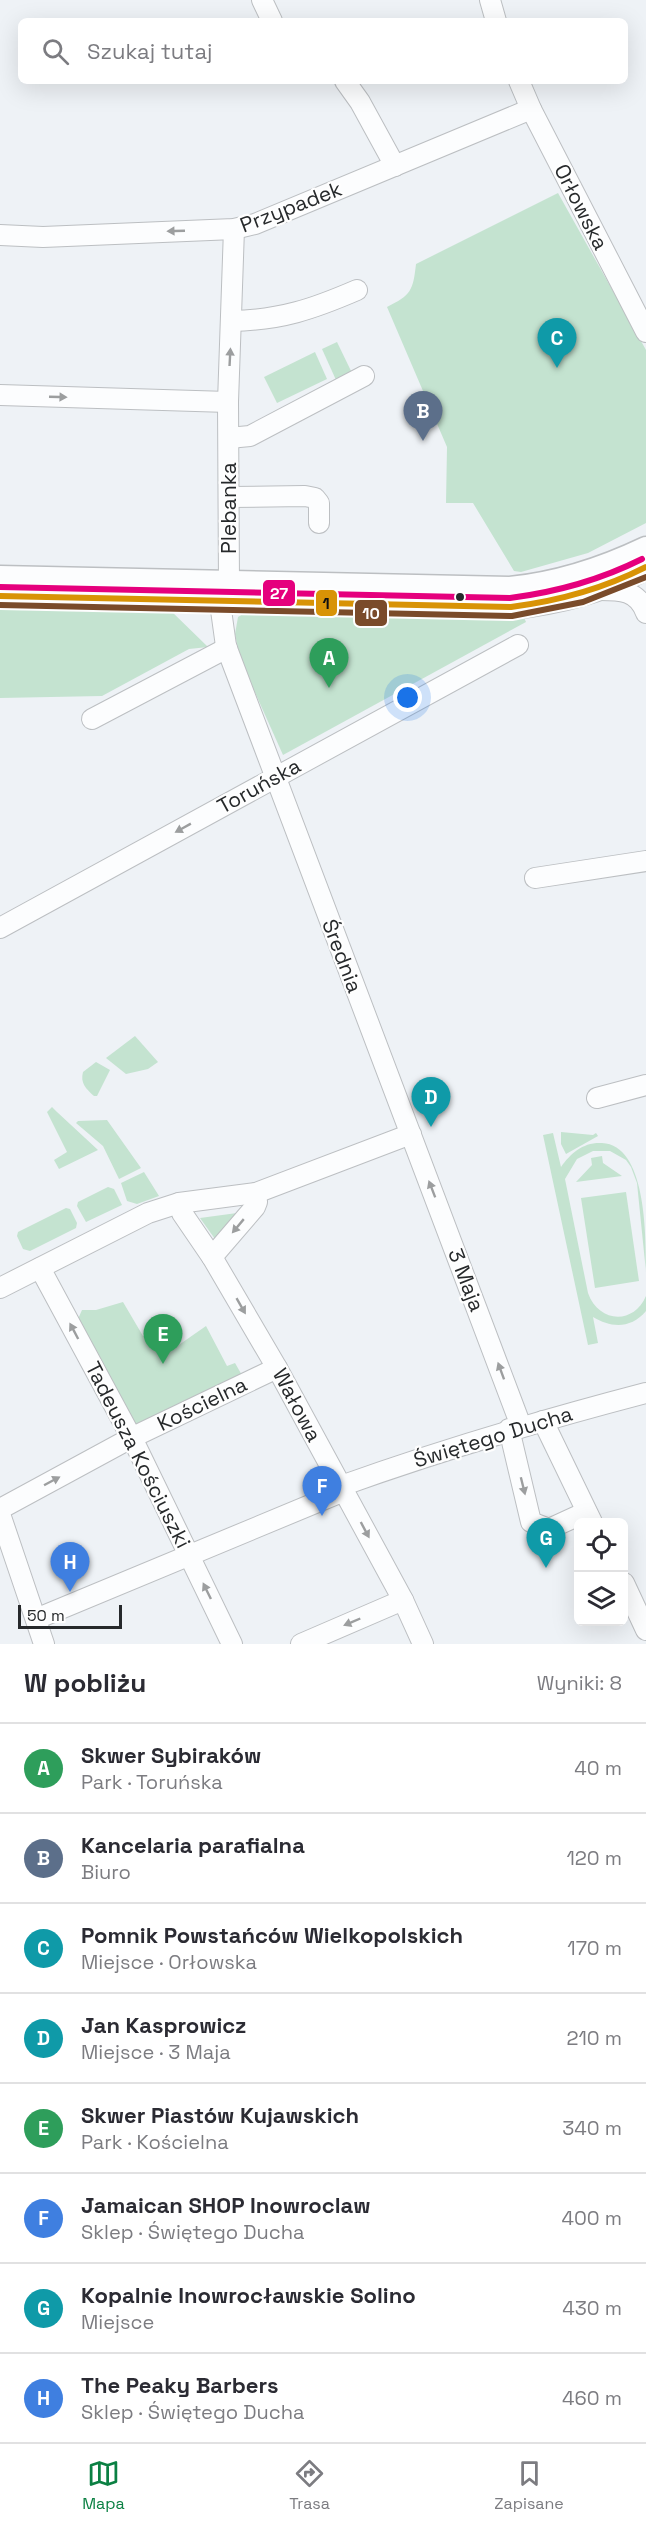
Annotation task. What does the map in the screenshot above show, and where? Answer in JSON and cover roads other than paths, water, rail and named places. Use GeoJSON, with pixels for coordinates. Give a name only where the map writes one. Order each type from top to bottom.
{"type":"FeatureCollection","features":[{"type":"Feature","properties":{"kind":"main road"},"geometry":{"type":"LineString","coordinates":[[0,596],[510,589],[572,579],[646,549]]}},
{"type":"Feature","properties":{"kind":"main road"},"geometry":{"type":"LineString","coordinates":[[0,578],[511,608],[554,602],[597,590],[646,567]]}},
{"type":"Feature","properties":{"kind":"street"},"geometry":{"type":"LineString","coordinates":[[262,0],[271,18]]}},
{"type":"Feature","properties":{"kind":"street"},"geometry":{"type":"LineString","coordinates":[[490,0],[495,18]]}},
{"type":"Feature","properties":{"kind":"street"},"geometry":{"type":"LineString","coordinates":[[347,84],[395,166]]}},
{"type":"Feature","properties":{"kind":"street","name":"Orłowska"},"geometry":{"type":"LineString","coordinates":[[520,84],[646,332]]}},
{"type":"Feature","properties":{"kind":"street","name":"Przypadek"},"geometry":{"type":"LineString","coordinates":[[0,235],[43,237],[234,229],[255,224],[531,109]]}},
{"type":"Feature","properties":{"kind":"street","name":"Plebanka"},"geometry":{"type":"LineString","coordinates":[[234,229],[228,402],[229,496],[226,593],[221,610],[227,648],[275,777]]}},
{"type":"Feature","properties":{"kind":"street"},"geometry":{"type":"LineString","coordinates":[[232,321],[275,318],[314,309],[357,290]]}},
{"type":"Feature","properties":{"kind":"street"},"geometry":{"type":"LineString","coordinates":[[229,438],[250,436],[364,376]]}},
{"type":"Feature","properties":{"kind":"street"},"geometry":{"type":"LineString","coordinates":[[0,395],[228,402]]}},
{"type":"Feature","properties":{"kind":"street"},"geometry":{"type":"LineString","coordinates":[[229,496],[315,498],[319,503],[319,523]]}},
{"type":"Feature","properties":{"kind":"street"},"geometry":{"type":"LineString","coordinates":[[597,590],[631,592],[641,602],[646,613]]}},
{"type":"Feature","properties":{"kind":"street","name":"Toruńska"},"geometry":{"type":"LineString","coordinates":[[0,928],[518,645]]}},
{"type":"Feature","properties":{"kind":"street"},"geometry":{"type":"LineString","coordinates":[[92,719],[227,648]]}},
{"type":"Feature","properties":{"kind":"street","name":"Średnia"},"geometry":{"type":"LineString","coordinates":[[275,777],[411,1134]]}},
{"type":"Feature","properties":{"kind":"street"},"geometry":{"type":"LineString","coordinates":[[535,878],[646,861]]}},
{"type":"Feature","properties":{"kind":"street"},"geometry":{"type":"LineString","coordinates":[[597,1098],[646,1085]]}},
{"type":"Feature","properties":{"kind":"street"},"geometry":{"type":"LineString","coordinates":[[0,1288],[135,1219],[179,1203],[256,1192],[411,1134]]}},
{"type":"Feature","properties":{"kind":"street","name":"3 Maja"},"geometry":{"type":"LineString","coordinates":[[411,1134],[515,1428],[531,1522],[549,1529],[589,1517]]}},
{"type":"Feature","properties":{"kind":"street"},"geometry":{"type":"LineString","coordinates":[[212,1257],[255,1207],[256,1192]]}},
{"type":"Feature","properties":{"kind":"street","name":"Wałowa"},"geometry":{"type":"LineString","coordinates":[[179,1203],[182,1213],[212,1257],[277,1368],[403,1600],[423,1644]]}},
{"type":"Feature","properties":{"kind":"street","name":"Tadeusza Kościuszki"},"geometry":{"type":"LineString","coordinates":[[40,1268],[131,1438],[232,1644]]}},
{"type":"Feature","properties":{"kind":"street","name":"Kościelna"},"geometry":{"type":"LineString","coordinates":[[0,1509],[131,1438],[277,1368]]}},
{"type":"Feature","properties":{"kind":"street","name":"Świętego Ducha"},"geometry":{"type":"LineString","coordinates":[[36,1619],[429,1454],[646,1393]]}},
{"type":"Feature","properties":{"kind":"street"},"geometry":{"type":"LineString","coordinates":[[543,1421],[589,1517]]}},
{"type":"Feature","properties":{"kind":"street"},"geometry":{"type":"LineString","coordinates":[[0,1514],[44,1644]]}},
{"type":"Feature","properties":{"kind":"street"},"geometry":{"type":"LineString","coordinates":[[628,1592],[646,1630]]}},
{"type":"Feature","properties":{"kind":"street"},"geometry":{"type":"LineString","coordinates":[[301,1644],[403,1600]]}},
{"type":"Feature","properties":{"kind":"place","name":"Pomnik Powstańców Wielkopolskich"},"geometry":{"type":"Point","coordinates":[557,368]}},
{"type":"Feature","properties":{"kind":"place","name":"Kancelaria parafialna"},"geometry":{"type":"Point","coordinates":[423,441]}},
{"type":"Feature","properties":{"kind":"place","name":"Skwer Sybiraków"},"geometry":{"type":"Point","coordinates":[329,688]}},
{"type":"Feature","properties":{"kind":"place","name":"Jan Kasprowicz"},"geometry":{"type":"Point","coordinates":[431,1127]}},
{"type":"Feature","properties":{"kind":"place","name":"Skwer Piastów Kujawskich"},"geometry":{"type":"Point","coordinates":[163,1364]}},
{"type":"Feature","properties":{"kind":"place","name":"Jamaican SHOP Inowroclaw"},"geometry":{"type":"Point","coordinates":[322,1516]}},
{"type":"Feature","properties":{"kind":"place","name":"Kopalnie Inowrocławskie Solino"},"geometry":{"type":"Point","coordinates":[546,1568]}},
{"type":"Feature","properties":{"kind":"place","name":"The Peaky Barbers"},"geometry":{"type":"Point","coordinates":[70,1592]}}]}
